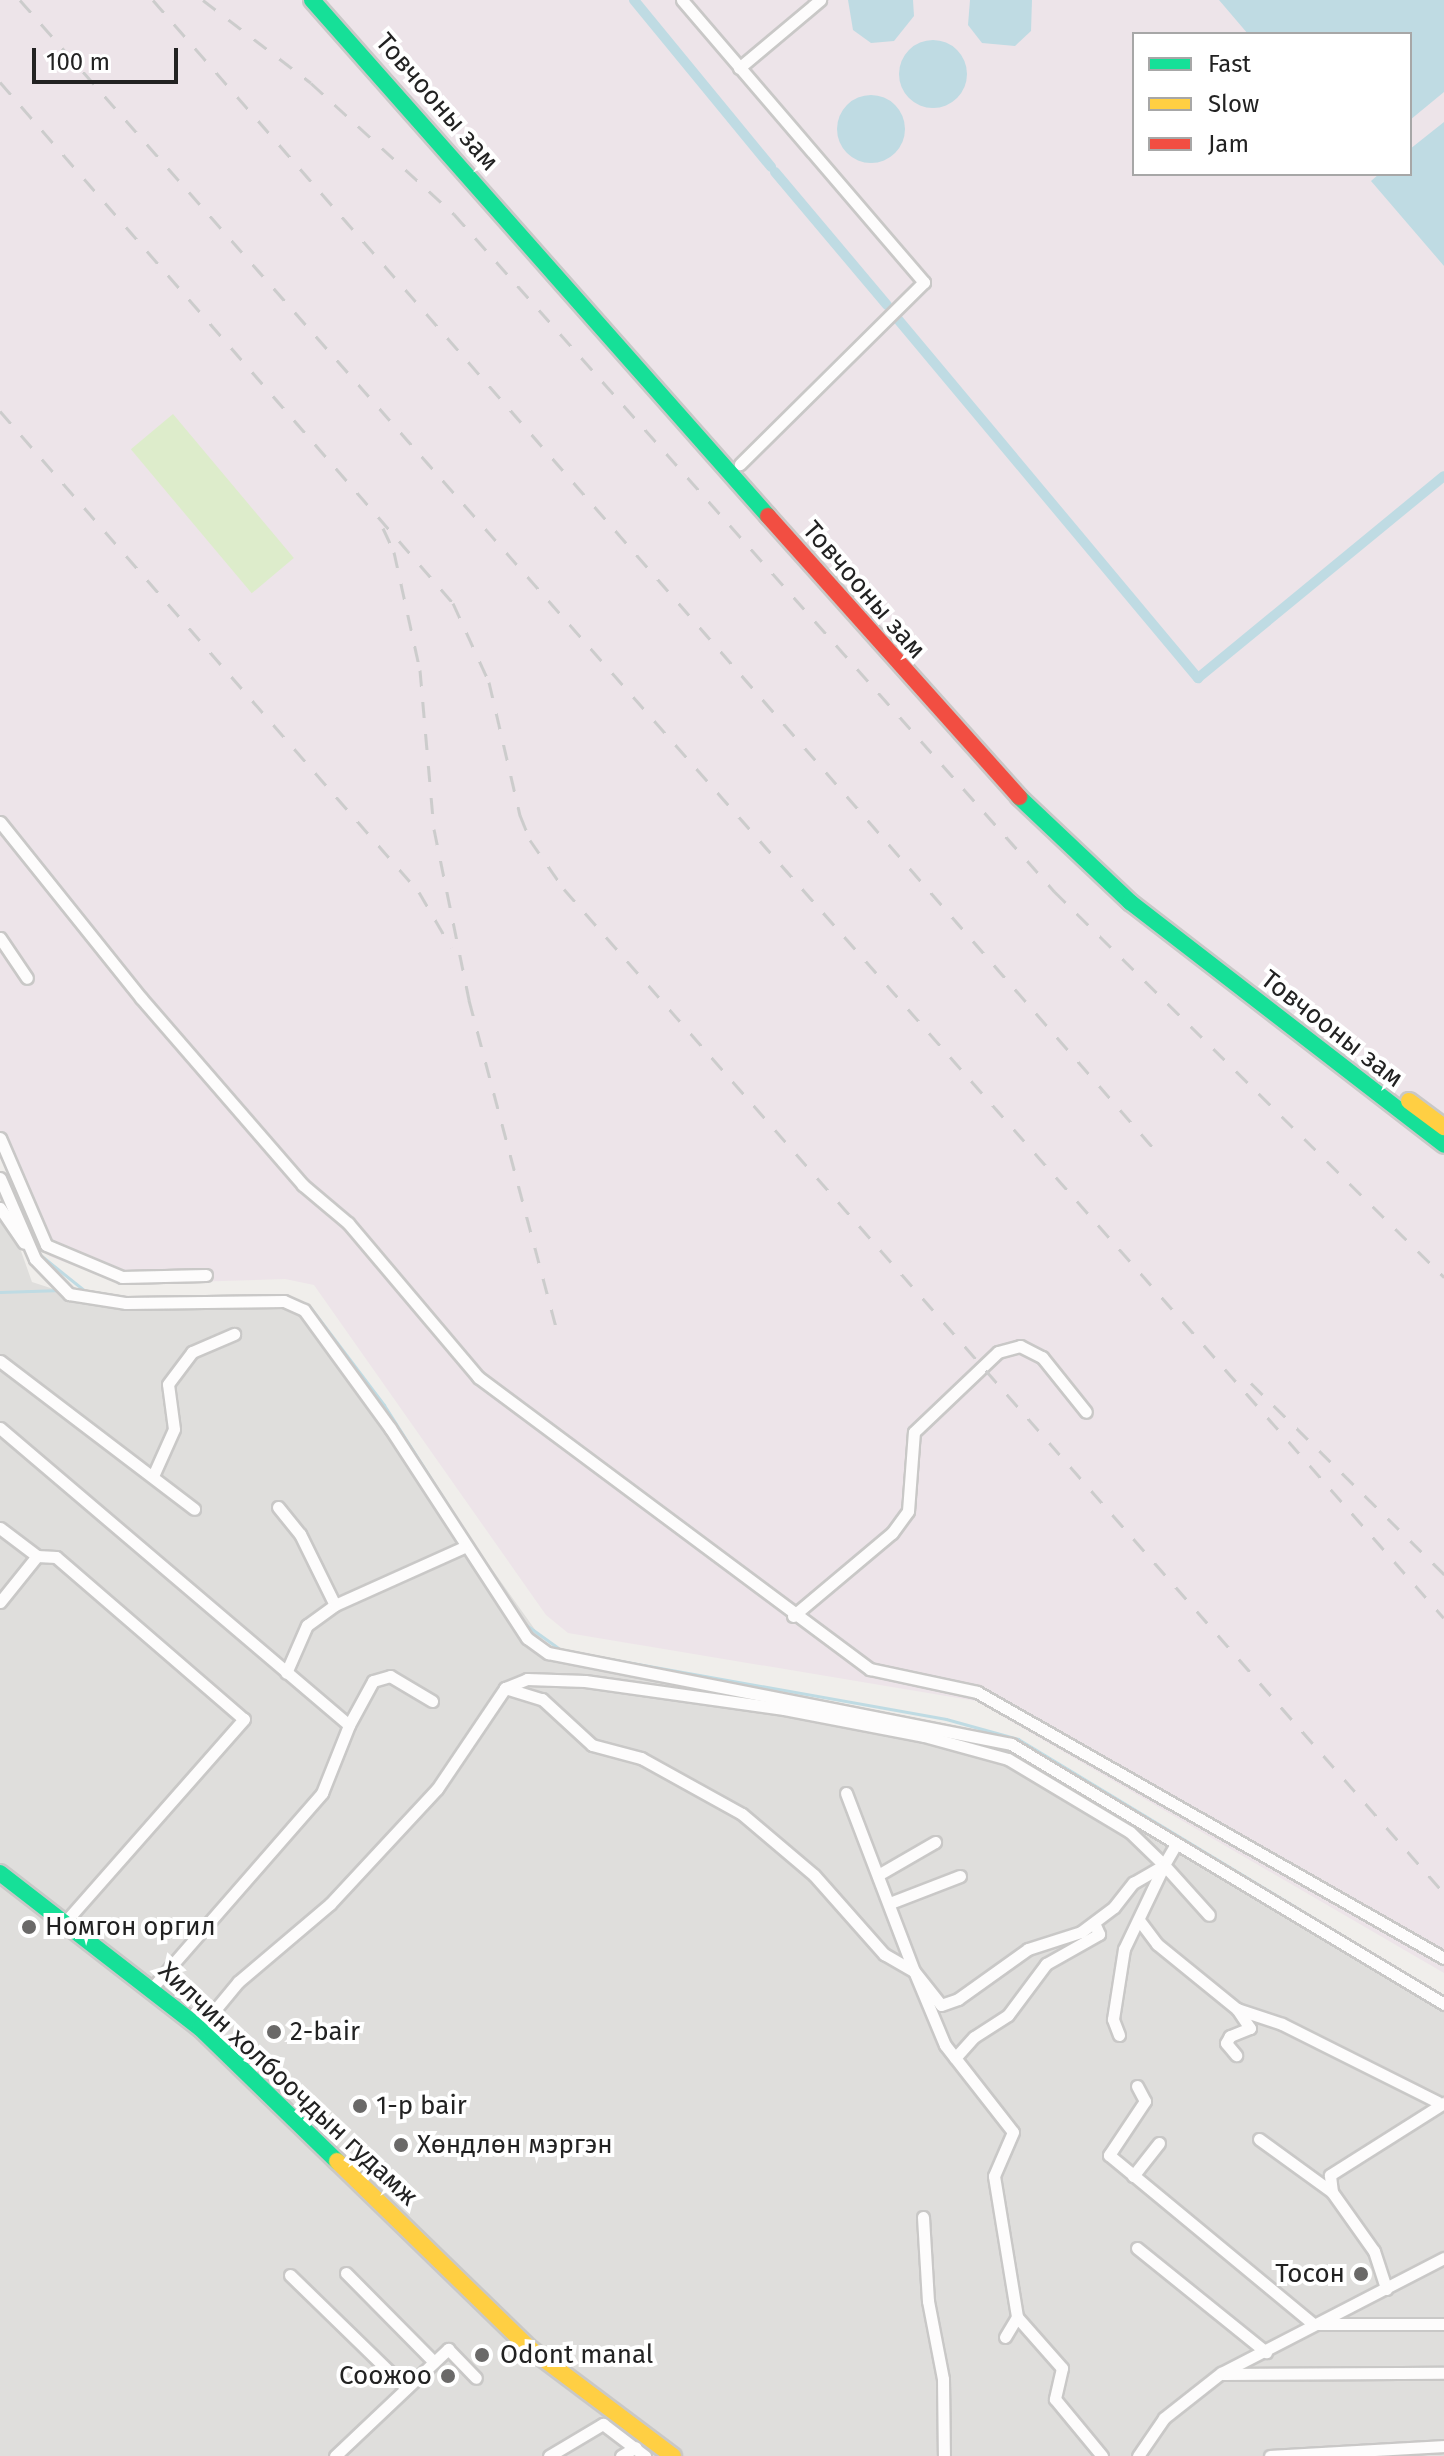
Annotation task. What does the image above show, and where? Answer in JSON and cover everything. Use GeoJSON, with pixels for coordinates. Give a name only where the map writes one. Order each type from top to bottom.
{"type":"FeatureCollection","features":[{"type":"Feature","properties":{"kind":"main road","name":"Товчооны зам"},"geometry":{"type":"LineString","coordinates":[[312,0],[1003,782],[1130,902],[1444,1145]]}},
{"type":"Feature","properties":{"kind":"main road","name":"Товчооны зам"},"geometry":{"type":"LineString","coordinates":[[330,0],[1013,773],[1090,849],[1229,964],[1444,1127]]}},
{"type":"Feature","properties":{"kind":"main road","name":"Хилчин холбоочдын гудамж"},"geometry":{"type":"LineString","coordinates":[[0,1873],[200,2028],[529,2348],[651,2449],[673,2456]]}},
{"type":"Feature","properties":{"kind":"street"},"geometry":{"type":"LineString","coordinates":[[682,0],[924,282],[740,464]]}},
{"type":"Feature","properties":{"kind":"street"},"geometry":{"type":"LineString","coordinates":[[739,68],[820,0]]}},
{"type":"Feature","properties":{"kind":"street"},"geometry":{"type":"LineString","coordinates":[[0,822],[141,998],[303,1185],[348,1223],[478,1377],[793,1616],[870,1669],[977,1692],[1444,1958]]}},
{"type":"Feature","properties":{"kind":"street"},"geometry":{"type":"LineString","coordinates":[[0,938],[27,978]]}},
{"type":"Feature","properties":{"kind":"street"},"geometry":{"type":"LineString","coordinates":[[0,1138],[46,1245],[122,1277],[206,1275]]}},
{"type":"Feature","properties":{"kind":"street"},"geometry":{"type":"LineString","coordinates":[[0,1178],[30,1249]]}},
{"type":"Feature","properties":{"kind":"street"},"geometry":{"type":"LineString","coordinates":[[0,1208],[69,1294],[126,1303],[296,1304],[390,1428],[464,1547],[527,1638],[548,1653],[1011,1744],[1444,2004]]}},
{"type":"Feature","properties":{"kind":"street"},"geometry":{"type":"LineString","coordinates":[[153,1476],[174,1429],[168,1384],[192,1352],[234,1334]]}},
{"type":"Feature","properties":{"kind":"street"},"geometry":{"type":"LineString","coordinates":[[793,1616],[892,1533],[908,1511],[914,1432],[998,1352],[1020,1346],[1042,1357],[1086,1412]]}},
{"type":"Feature","properties":{"kind":"street"},"geometry":{"type":"LineString","coordinates":[[0,1361],[194,1509]]}},
{"type":"Feature","properties":{"kind":"street"},"geometry":{"type":"LineString","coordinates":[[0,1428],[349,1725]]}},
{"type":"Feature","properties":{"kind":"street"},"geometry":{"type":"LineString","coordinates":[[278,1507],[300,1534],[335,1605]]}},
{"type":"Feature","properties":{"kind":"street"},"geometry":{"type":"LineString","coordinates":[[0,1528],[37,1556],[56,1557],[244,1719],[64,1923]]}},
{"type":"Feature","properties":{"kind":"street"},"geometry":{"type":"LineString","coordinates":[[286,1673],[307,1625],[335,1605],[464,1547]]}},
{"type":"Feature","properties":{"kind":"street"},"geometry":{"type":"LineString","coordinates":[[0,1602],[37,1556]]}},
{"type":"Feature","properties":{"kind":"street"},"geometry":{"type":"LineString","coordinates":[[152,1988],[322,1793],[349,1725],[373,1681],[390,1676],[432,1701]]}},
{"type":"Feature","properties":{"kind":"street"},"geometry":{"type":"LineString","coordinates":[[200,2028],[238,1982],[330,1904],[437,1789],[505,1688],[527,1679],[585,1681],[784,1709],[924,1736],[1008,1759],[1130,1832],[1209,1915]]}},
{"type":"Feature","properties":{"kind":"street"},"geometry":{"type":"LineString","coordinates":[[505,1688],[542,1699],[592,1745],[641,1758],[742,1814],[794,1855],[884,1954],[914,1971],[941,2005],[958,1999],[1028,1949],[1094,1923],[1133,1883],[1164,1865]]}},
{"type":"Feature","properties":{"kind":"street"},"geometry":{"type":"LineString","coordinates":[[846,1793],[914,1971],[955,2058],[1013,2132],[994,2176],[1017,2317],[1062,2368],[1055,2399],[1102,2456]]}},
{"type":"Feature","properties":{"kind":"street"},"geometry":{"type":"LineString","coordinates":[[878,1875],[935,1842]]}},
{"type":"Feature","properties":{"kind":"street"},"geometry":{"type":"LineString","coordinates":[[1119,2035],[1113,2019],[1121,1962],[1176,1844]]}},
{"type":"Feature","properties":{"kind":"street"},"geometry":{"type":"LineString","coordinates":[[890,1903],[960,1876]]}},
{"type":"Feature","properties":{"kind":"street"},"geometry":{"type":"LineString","coordinates":[[1139,1920],[1157,1944],[1237,2009],[1250,2028],[1230,2036],[1226,2043],[1236,2055]]}},
{"type":"Feature","properties":{"kind":"street"},"geometry":{"type":"LineString","coordinates":[[955,2058],[974,2037],[1008,2015],[1046,1964],[1099,1934],[1094,1923]]}},
{"type":"Feature","properties":{"kind":"street"},"geometry":{"type":"LineString","coordinates":[[1237,2009],[1282,2024],[1441,2103],[1421,2120],[1404,2125],[1330,2175],[1332,2192]]}},
{"type":"Feature","properties":{"kind":"street"},"geometry":{"type":"LineString","coordinates":[[1137,2086],[1145,2101],[1109,2155],[1313,2324],[1444,2324]]}},
{"type":"Feature","properties":{"kind":"street"},"geometry":{"type":"LineString","coordinates":[[1259,2139],[1332,2192],[1374,2251],[1386,2289]]}},
{"type":"Feature","properties":{"kind":"street"},"geometry":{"type":"LineString","coordinates":[[1133,2176],[1159,2143]]}},
{"type":"Feature","properties":{"kind":"street"},"geometry":{"type":"LineString","coordinates":[[923,2217],[928,2301],[943,2379],[944,2456]]}},
{"type":"Feature","properties":{"kind":"street"},"geometry":{"type":"LineString","coordinates":[[1137,2248],[1266,2352]]}},
{"type":"Feature","properties":{"kind":"street"},"geometry":{"type":"LineString","coordinates":[[1138,2456],[1164,2418],[1221,2373],[1444,2258]]}},
{"type":"Feature","properties":{"kind":"street"},"geometry":{"type":"LineString","coordinates":[[346,2273],[434,2362]]}},
{"type":"Feature","properties":{"kind":"street"},"geometry":{"type":"LineString","coordinates":[[290,2275],[406,2388]]}},
{"type":"Feature","properties":{"kind":"street"},"geometry":{"type":"LineString","coordinates":[[1005,2337],[1017,2317]]}},
{"type":"Feature","properties":{"kind":"street"},"geometry":{"type":"LineString","coordinates":[[335,2456],[448,2349],[476,2378]]}},
{"type":"Feature","properties":{"kind":"street"},"geometry":{"type":"LineString","coordinates":[[1221,2373],[1444,2373]]}},
{"type":"Feature","properties":{"kind":"street"},"geometry":{"type":"LineString","coordinates":[[549,2456],[603,2424],[636,2447],[651,2449]]}},
{"type":"Feature","properties":{"kind":"street"},"geometry":{"type":"LineString","coordinates":[[1270,2456],[1444,2446]]}},
{"type":"Feature","properties":{"kind":"street"},"geometry":{"type":"LineString","coordinates":[[621,2456],[636,2447]]}},
{"type":"Feature","properties":{"kind":"shaded area"},"geometry":{"type":"Polygon","coordinates":[[[0,0],[1444,0],[1444,1973],[976,1701],[568,1633],[546,1615],[314,1285],[285,1279],[121,1284],[49,1256],[0,1137],[0,0]]]}},
{"type":"Feature","properties":{"kind":"shaded area"},"geometry":{"type":"Polygon","coordinates":[[[0,1192],[32,1282],[118,1310],[303,1304],[551,1652],[966,1734],[1444,2000],[1444,2456],[0,2456],[0,1192]]]}},
{"type":"Feature","properties":{"kind":"green space"},"geometry":{"type":"Polygon","coordinates":[[[173,414],[294,558],[252,593],[131,449],[173,414]]]}},
{"type":"Feature","properties":{"kind":"water"},"geometry":{"type":"Polygon","coordinates":[[[848,0],[913,0],[914,16],[894,41],[871,43],[853,30],[848,0]]]}},
{"type":"Feature","properties":{"kind":"water"},"geometry":{"type":"Polygon","coordinates":[[[970,0],[1032,0],[1031,31],[1015,46],[982,43],[968,25],[970,0]]]}},
{"type":"Feature","properties":{"kind":"water"},"geometry":{"type":"Polygon","coordinates":[[[1219,0],[1444,0],[1444,92],[1412,118],[1412,32],[1246,32],[1219,0]]]}},
{"type":"Feature","properties":{"kind":"water"},"geometry":{"type":"Polygon","coordinates":[[[940,40],[961,55],[967,74],[965,87],[957,98],[940,108],[926,108],[909,98],[901,87],[899,67],[909,50],[920,42],[940,40]]]}},
{"type":"Feature","properties":{"kind":"water"},"geometry":{"type":"Polygon","coordinates":[[[878,95],[899,110],[905,129],[903,142],[895,153],[878,163],[864,163],[847,153],[839,142],[837,122],[847,105],[858,97],[878,95]]]}},
{"type":"Feature","properties":{"kind":"water"},"geometry":{"type":"Polygon","coordinates":[[[1444,122],[1444,266],[1371,181],[1377,176],[1412,176],[1412,147],[1444,122]]]}},
{"type":"Feature","properties":{"kind":"waterway"},"geometry":{"type":"LineString","coordinates":[[634,0],[771,167]]}},
{"type":"Feature","properties":{"kind":"waterway"},"geometry":{"type":"LineString","coordinates":[[775,172],[887,305]]}},
{"type":"Feature","properties":{"kind":"waterway"},"geometry":{"type":"LineString","coordinates":[[896,317],[1198,678],[1444,476]]}},
{"type":"Feature","properties":{"kind":"waterway"},"geometry":{"type":"LineString","coordinates":[[39,1254],[85,1291]]}},
{"type":"Feature","properties":{"kind":"waterway"},"geometry":{"type":"LineString","coordinates":[[0,1292],[62,1290]]}},
{"type":"Feature","properties":{"kind":"waterway"},"geometry":{"type":"LineString","coordinates":[[284,1297],[310,1307],[384,1405],[475,1548]]}},
{"type":"Feature","properties":{"kind":"waterway"},"geometry":{"type":"LineString","coordinates":[[522,1622],[561,1650]]}},
{"type":"Feature","properties":{"kind":"waterway"},"geometry":{"type":"LineString","coordinates":[[576,1653],[946,1719],[1018,1739],[1444,1997]]}},
{"type":"Feature","properties":{"kind":"railway"},"geometry":{"type":"LineString","coordinates":[[20,0],[1444,1618]]}},
{"type":"Feature","properties":{"kind":"railway"},"geometry":{"type":"LineString","coordinates":[[153,0],[1155,1150]]}},
{"type":"Feature","properties":{"kind":"railway"},"geometry":{"type":"LineString","coordinates":[[203,0],[311,83],[454,214],[1054,891],[1444,1277]]}},
{"type":"Feature","properties":{"kind":"railway"},"geometry":{"type":"LineString","coordinates":[[0,82],[453,603],[489,682],[520,815],[530,840],[564,889],[1444,1893]]}},
{"type":"Feature","properties":{"kind":"railway"},"geometry":{"type":"LineString","coordinates":[[0,411],[419,892],[451,947]]}},
{"type":"Feature","properties":{"kind":"railway"},"geometry":{"type":"LineString","coordinates":[[383,528],[394,552],[420,670],[434,829],[469,1000],[558,1334]]}},
{"type":"Feature","properties":{"kind":"railway"},"geometry":{"type":"LineString","coordinates":[[1251,1383],[1444,1574]]}},
{"type":"Feature","properties":{"kind":"traffic: fast"},"geometry":{"type":"LineString","coordinates":[[312,0],[768,516]]}},
{"type":"Feature","properties":{"kind":"traffic: fast"},"geometry":{"type":"LineString","coordinates":[[1019,797],[1130,902],[1444,1145]]}},
{"type":"Feature","properties":{"kind":"traffic: fast"},"geometry":{"type":"LineString","coordinates":[[0,1873],[200,2028],[337,2161]]}},
{"type":"Feature","properties":{"kind":"traffic: slow"},"geometry":{"type":"LineString","coordinates":[[1409,1101],[1444,1127]]}},
{"type":"Feature","properties":{"kind":"traffic: slow"},"geometry":{"type":"LineString","coordinates":[[337,2161],[529,2348],[673,2456]]}},
{"type":"Feature","properties":{"kind":"traffic: jam"},"geometry":{"type":"LineString","coordinates":[[768,516],[1019,797]]}},
{"type":"Feature","properties":{"kind":"place","name":"Номгон оргил"},"geometry":{"type":"Point","coordinates":[29,1927]}},
{"type":"Feature","properties":{"kind":"place","name":"2-bair"},"geometry":{"type":"Point","coordinates":[274,2032]}},
{"type":"Feature","properties":{"kind":"place","name":"1-p bair"},"geometry":{"type":"Point","coordinates":[360,2106]}},
{"type":"Feature","properties":{"kind":"place","name":"Хөндлөн мэргэн"},"geometry":{"type":"Point","coordinates":[401,2145]}},
{"type":"Feature","properties":{"kind":"place","name":"Тосон"},"geometry":{"type":"Point","coordinates":[1361,2274]}},
{"type":"Feature","properties":{"kind":"place","name":"Odont manal"},"geometry":{"type":"Point","coordinates":[482,2355]}},
{"type":"Feature","properties":{"kind":"place","name":"Соожоо"},"geometry":{"type":"Point","coordinates":[448,2376]}}]}
